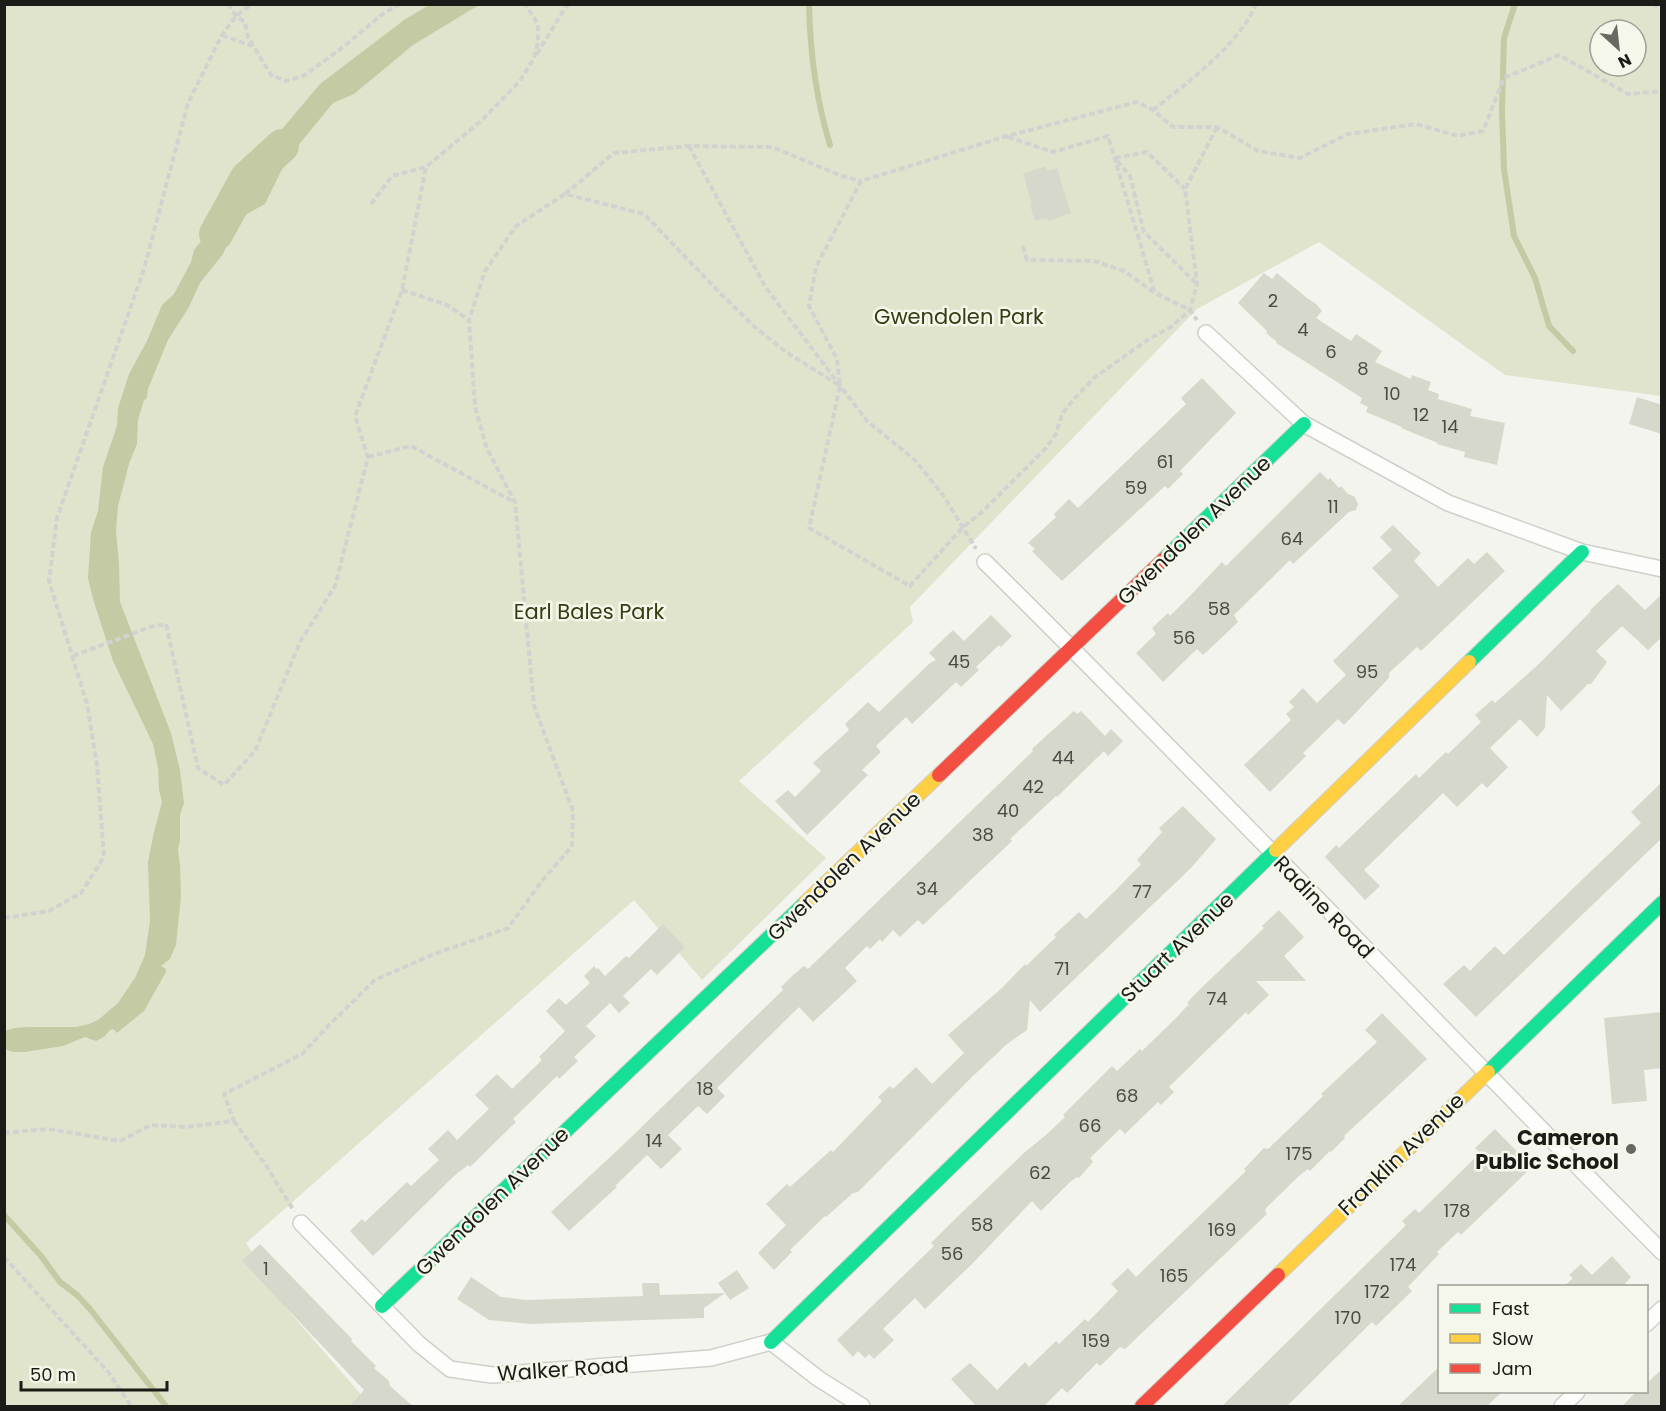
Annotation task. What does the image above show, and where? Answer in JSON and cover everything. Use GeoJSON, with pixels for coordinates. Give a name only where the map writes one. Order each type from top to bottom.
{"type":"FeatureCollection","features":[{"type":"Feature","properties":{"kind":"street"},"geometry":{"type":"LineString","coordinates":[[1206,333],[1304,424],[1448,502],[1582,552],[1662,569]]}},
{"type":"Feature","properties":{"kind":"street","name":"Gwendolen Avenue"},"geometry":{"type":"LineString","coordinates":[[382,1306],[1304,424]]}},
{"type":"Feature","properties":{"kind":"street","name":"Stuart Avenue"},"geometry":{"type":"LineString","coordinates":[[771,1342],[1582,552]]}},
{"type":"Feature","properties":{"kind":"street","name":"Radine Road"},"geometry":{"type":"LineString","coordinates":[[985,562],[1072,648],[1484,1073],[1662,1252]]}},
{"type":"Feature","properties":{"kind":"street","name":"Franklin Avenue"},"geometry":{"type":"LineString","coordinates":[[1142,1407],[1484,1073],[1662,903]]}},
{"type":"Feature","properties":{"kind":"street","name":"Walker Road"},"geometry":{"type":"LineString","coordinates":[[302,1223],[419,1344],[450,1369],[492,1375],[711,1358],[771,1342]]}},
{"type":"Feature","properties":{"kind":"street"},"geometry":{"type":"LineString","coordinates":[[1648,1323],[1662,1309]]}},
{"type":"Feature","properties":{"kind":"street"},"geometry":{"type":"LineString","coordinates":[[771,1342],[819,1379],[862,1407]]}},
{"type":"Feature","properties":{"kind":"street"},"geometry":{"type":"LineString","coordinates":[[1562,1407],[1576,1393]]}},
{"type":"Feature","properties":{"kind":"path"},"geometry":{"type":"LineString","coordinates":[[228,4],[236,16],[245,22],[248,38],[271,75],[286,81],[303,76],[342,48],[384,13],[400,4]]}},
{"type":"Feature","properties":{"kind":"path"},"geometry":{"type":"LineString","coordinates":[[4,918],[48,911],[81,893],[104,857],[94,745],[87,704],[49,582],[57,518],[144,269],[188,103],[222,35],[236,16],[252,4]]}},
{"type":"Feature","properties":{"kind":"path"},"geometry":{"type":"LineString","coordinates":[[525,4],[538,24],[538,42],[534,58]]}},
{"type":"Feature","properties":{"kind":"path"},"geometry":{"type":"LineString","coordinates":[[371,204],[392,176],[426,167],[481,121],[520,81],[569,4]]}},
{"type":"Feature","properties":{"kind":"path"},"geometry":{"type":"LineString","coordinates":[[1153,110],[1202,71],[1239,32],[1256,4]]}},
{"type":"Feature","properties":{"kind":"path"},"geometry":{"type":"LineString","coordinates":[[1652,4],[1662,8]]}},
{"type":"Feature","properties":{"kind":"path"},"geometry":{"type":"LineString","coordinates":[[222,35],[253,46]]}},
{"type":"Feature","properties":{"kind":"path"},"geometry":{"type":"LineString","coordinates":[[302,1223],[267,1167],[234,1121],[224,1094],[302,1054],[329,1024],[375,980],[434,954],[508,928],[542,881],[572,846],[573,811],[534,706],[515,502],[487,449],[475,407],[469,320],[485,272],[516,226],[565,194],[614,153],[689,146],[772,147],[842,176],[861,181],[1007,136],[1137,102],[1153,110],[1173,127],[1217,127],[1258,151],[1300,158],[1348,134],[1393,127],[1416,124],[1458,136],[1483,131],[1504,78],[1559,55],[1628,94],[1662,91]]}},
{"type":"Feature","properties":{"kind":"path"},"geometry":{"type":"LineString","coordinates":[[861,181],[816,267],[809,306],[837,359],[840,386],[809,528],[910,586],[963,527],[982,512],[1046,448],[1056,434],[1062,414],[1095,377],[1149,339],[1171,327],[1190,310],[1197,284],[1185,189],[1217,127]]}},
{"type":"Feature","properties":{"kind":"path"},"geometry":{"type":"LineString","coordinates":[[1007,136],[1053,153],[1108,136],[1155,293]]}},
{"type":"Feature","properties":{"kind":"path"},"geometry":{"type":"LineString","coordinates":[[689,146],[766,288],[867,421],[915,460],[943,495],[985,562]]}},
{"type":"Feature","properties":{"kind":"path"},"geometry":{"type":"LineString","coordinates":[[1115,158],[1147,152],[1185,189]]}},
{"type":"Feature","properties":{"kind":"path"},"geometry":{"type":"LineString","coordinates":[[1115,158],[1130,176],[1144,232],[1197,284]]}},
{"type":"Feature","properties":{"kind":"path"},"geometry":{"type":"LineString","coordinates":[[73,656],[150,627],[166,624],[198,768],[224,785],[255,751],[300,642],[335,586],[368,457],[355,416],[402,290],[426,167]]}},
{"type":"Feature","properties":{"kind":"path"},"geometry":{"type":"LineString","coordinates":[[565,194],[644,214],[754,327],[786,352],[840,386]]}},
{"type":"Feature","properties":{"kind":"path"},"geometry":{"type":"LineString","coordinates":[[1023,246],[1027,260],[1094,261],[1124,271],[1155,293],[1190,310],[1206,333]]}},
{"type":"Feature","properties":{"kind":"path"},"geometry":{"type":"LineString","coordinates":[[402,290],[447,304],[469,320]]}},
{"type":"Feature","properties":{"kind":"path"},"geometry":{"type":"LineString","coordinates":[[368,457],[411,446],[515,502]]}},
{"type":"Feature","properties":{"kind":"path"},"geometry":{"type":"LineString","coordinates":[[4,1133],[48,1129],[120,1141],[151,1125],[186,1126],[234,1121]]}},
{"type":"Feature","properties":{"kind":"path"},"geometry":{"type":"LineString","coordinates":[[4,1257],[110,1373],[131,1407]]}},
{"type":"Feature","properties":{"kind":"green space","name":"Earl Bales Park"},"geometry":{"type":"Polygon","coordinates":[[[5,5],[1661,5],[1661,396],[1505,375],[1319,242],[1197,309],[910,607],[913,622],[739,781],[826,858],[702,980],[634,900],[246,1243],[287,1309],[371,1406],[5,1406],[5,5]]]}},
{"type":"Feature","properties":{"kind":"shaded area"},"geometry":{"type":"Polygon","coordinates":[[[429,5],[479,5],[413,45],[354,94],[333,103],[287,159],[265,204],[238,219],[237,230],[223,254],[200,283],[189,307],[168,340],[138,420],[137,444],[118,506],[116,531],[120,602],[171,733],[180,770],[184,803],[180,815],[178,850],[181,896],[176,945],[170,959],[161,966],[166,969],[166,972],[144,1011],[117,1033],[113,1029],[96,1041],[85,1037],[63,1046],[25,1052],[5,1049],[5,1031],[14,1028],[76,1027],[98,1020],[118,1003],[135,978],[145,955],[150,921],[148,862],[162,802],[158,768],[153,744],[113,661],[88,578],[91,532],[98,511],[103,467],[117,426],[118,408],[129,374],[147,341],[162,305],[174,294],[191,262],[194,250],[238,194],[261,154],[320,84],[404,20],[429,5]]]}},
{"type":"Feature","properties":{"kind":"building"},"geometry":{"type":"Polygon","coordinates":[[[1045,166],[1047,171],[1057,168],[1071,213],[1048,221],[1047,218],[1035,221],[1023,174],[1045,166]]]}},
{"type":"Feature","properties":{"kind":"building"},"geometry":{"type":"Polygon","coordinates":[[[1264,273],[1272,279],[1277,273],[1316,304],[1322,311],[1316,318],[1351,341],[1356,334],[1382,351],[1375,362],[1411,379],[1412,375],[1431,382],[1428,390],[1439,394],[1438,399],[1472,409],[1470,416],[1505,423],[1497,465],[1464,457],[1465,452],[1437,444],[1366,412],[1368,407],[1360,403],[1362,398],[1276,343],[1238,303],[1264,273]]]}},
{"type":"Feature","properties":{"kind":"building"},"geometry":{"type":"Polygon","coordinates":[[[1202,378],[1236,413],[1180,471],[1183,474],[1168,489],[1165,486],[1062,581],[1032,551],[1035,549],[1028,543],[1056,517],[1054,514],[1069,499],[1078,508],[1186,404],[1181,398],[1202,378]]]}},
{"type":"Feature","properties":{"kind":"building"},"geometry":{"type":"Polygon","coordinates":[[[1637,397],[1662,405],[1662,434],[1629,424],[1637,397]]]}},
{"type":"Feature","properties":{"kind":"building"},"geometry":{"type":"Polygon","coordinates":[[[1320,472],[1328,480],[1330,478],[1339,488],[1341,486],[1348,494],[1355,497],[1358,504],[1356,510],[1349,512],[1293,564],[1290,560],[1234,615],[1238,622],[1203,655],[1197,649],[1163,682],[1136,653],[1156,634],[1152,628],[1168,613],[1170,616],[1222,562],[1226,566],[1320,472]]]}},
{"type":"Feature","properties":{"kind":"building"},"geometry":{"type":"Polygon","coordinates":[[[1393,525],[1421,553],[1414,561],[1438,587],[1468,558],[1474,564],[1487,552],[1505,571],[1421,651],[1417,647],[1389,673],[1389,678],[1344,725],[1338,719],[1303,753],[1306,756],[1270,792],[1244,765],[1291,720],[1286,714],[1294,707],[1289,702],[1303,688],[1317,703],[1346,675],[1333,661],[1399,596],[1372,568],[1392,550],[1380,537],[1393,525]]]}},
{"type":"Feature","properties":{"kind":"building"},"geometry":{"type":"Polygon","coordinates":[[[1618,584],[1645,610],[1662,594],[1662,637],[1648,650],[1622,626],[1596,651],[1607,662],[1591,684],[1588,684],[1561,711],[1547,695],[1545,728],[1537,737],[1520,719],[1490,748],[1508,767],[1487,788],[1482,783],[1457,807],[1443,793],[1364,870],[1380,886],[1365,900],[1325,857],[1336,845],[1339,848],[1416,774],[1419,778],[1446,752],[1448,754],[1481,722],[1475,715],[1492,700],[1495,703],[1540,663],[1618,584]]]}},
{"type":"Feature","properties":{"kind":"building"},"geometry":{"type":"Polygon","coordinates":[[[991,615],[1012,636],[976,667],[979,670],[961,687],[956,682],[912,724],[906,717],[876,746],[881,752],[862,770],[868,775],[807,835],[775,801],[788,790],[795,797],[821,771],[813,763],[849,730],[845,724],[868,702],[879,712],[930,663],[936,660],[929,653],[953,630],[964,641],[991,615]]]}},
{"type":"Feature","properties":{"kind":"building"},"geometry":{"type":"Polygon","coordinates":[[[1074,711],[1077,714],[1081,711],[1105,736],[1111,729],[1123,741],[1108,756],[1104,751],[923,925],[918,920],[900,937],[893,930],[882,942],[880,939],[870,949],[867,946],[845,968],[857,981],[813,1022],[799,1007],[717,1088],[725,1096],[707,1114],[698,1106],[668,1135],[682,1149],[661,1169],[647,1155],[615,1186],[617,1187],[569,1231],[551,1212],[783,990],[781,987],[792,976],[804,966],[808,969],[1033,751],[1032,749],[1074,711]]]}},
{"type":"Feature","properties":{"kind":"building"},"geometry":{"type":"Polygon","coordinates":[[[1662,782],[1662,838],[1476,1017],[1443,984],[1464,965],[1470,971],[1495,946],[1504,955],[1641,823],[1631,812],[1662,782]]]}},
{"type":"Feature","properties":{"kind":"building"},"geometry":{"type":"Polygon","coordinates":[[[1183,806],[1216,839],[1191,868],[1040,1012],[1030,1000],[1027,1030],[1007,1044],[973,1076],[858,1192],[853,1193],[825,1216],[790,1250],[792,1252],[774,1270],[758,1253],[786,1225],[766,1204],[787,1184],[790,1187],[831,1150],[833,1152],[882,1101],[878,1097],[890,1086],[893,1089],[916,1067],[932,1084],[964,1053],[948,1035],[1003,987],[1025,964],[1026,966],[1079,912],[1086,919],[1116,890],[1141,864],[1137,860],[1162,832],[1159,828],[1183,806]]]}},
{"type":"Feature","properties":{"kind":"building"},"geometry":{"type":"Polygon","coordinates":[[[1279,910],[1304,937],[1284,956],[1306,981],[1256,981],[1269,995],[1248,1015],[1246,1012],[1169,1087],[1174,1092],[1161,1105],[1158,1102],[1125,1134],[1120,1129],[1090,1158],[1093,1162],[1079,1178],[1070,1182],[1041,1211],[1032,1201],[925,1309],[915,1298],[883,1329],[894,1340],[874,1359],[869,1354],[865,1358],[858,1351],[853,1357],[837,1340],[934,1246],[931,1243],[953,1221],[1065,1117],[1063,1115],[1112,1066],[1117,1071],[1175,1019],[1194,995],[1264,928],[1262,926],[1279,910]]]}},
{"type":"Feature","properties":{"kind":"building"},"geometry":{"type":"Polygon","coordinates":[[[663,924],[685,947],[657,975],[651,969],[623,996],[630,1003],[619,1013],[610,1003],[586,1026],[596,1036],[574,1057],[578,1061],[559,1079],[557,1076],[513,1119],[516,1122],[470,1167],[468,1165],[454,1176],[373,1256],[350,1231],[362,1219],[365,1222],[407,1182],[411,1186],[439,1160],[428,1149],[448,1130],[457,1140],[489,1109],[475,1095],[497,1074],[512,1089],[542,1060],[539,1057],[565,1031],[546,1011],[559,998],[566,1005],[590,983],[584,976],[594,966],[605,976],[626,956],[629,958],[663,924]]]}},
{"type":"Feature","properties":{"kind":"building"},"geometry":{"type":"Polygon","coordinates":[[[1662,1012],[1662,1068],[1644,1070],[1647,1101],[1612,1104],[1604,1018],[1662,1012]]]}},
{"type":"Feature","properties":{"kind":"building"},"geometry":{"type":"Polygon","coordinates":[[[1382,1013],[1427,1059],[1344,1136],[1345,1138],[1331,1152],[1310,1171],[1308,1169],[1300,1175],[1266,1208],[1267,1214],[1125,1349],[1120,1347],[1100,1366],[1097,1363],[1067,1393],[1062,1388],[1043,1407],[977,1407],[951,1379],[970,1363],[997,1390],[1025,1362],[1029,1367],[1056,1341],[1059,1344],[1085,1319],[1088,1322],[1118,1291],[1111,1284],[1128,1268],[1136,1277],[1246,1171],[1244,1169],[1264,1148],[1268,1149],[1323,1096],[1321,1094],[1377,1042],[1365,1030],[1382,1013]]]}},
{"type":"Feature","properties":{"kind":"building"},"geometry":{"type":"Polygon","coordinates":[[[1495,1129],[1532,1167],[1461,1235],[1458,1232],[1437,1252],[1439,1254],[1408,1287],[1412,1291],[1376,1326],[1372,1322],[1286,1407],[1221,1407],[1406,1225],[1402,1221],[1415,1209],[1419,1213],[1480,1153],[1475,1148],[1495,1129]]]}},
{"type":"Feature","properties":{"kind":"building"},"geometry":{"type":"Polygon","coordinates":[[[260,1244],[352,1339],[351,1341],[376,1366],[374,1368],[389,1381],[390,1386],[414,1407],[349,1407],[364,1390],[242,1261],[260,1244]]]}},
{"type":"Feature","properties":{"kind":"building"},"geometry":{"type":"Polygon","coordinates":[[[1612,1256],[1631,1277],[1624,1285],[1565,1285],[1573,1278],[1569,1275],[1581,1264],[1592,1275],[1612,1256]]]}},
{"type":"Feature","properties":{"kind":"building"},"geometry":{"type":"Polygon","coordinates":[[[737,1270],[749,1288],[730,1300],[718,1283],[737,1270]]]}},
{"type":"Feature","properties":{"kind":"building"},"geometry":{"type":"Polygon","coordinates":[[[471,1277],[501,1297],[526,1300],[643,1296],[642,1283],[659,1283],[660,1295],[725,1293],[704,1308],[704,1318],[530,1324],[489,1320],[457,1299],[471,1277]]]}},
{"type":"Feature","properties":{"kind":"building"},"geometry":{"type":"Polygon","coordinates":[[[1438,1368],[1438,1393],[1501,1393],[1486,1407],[1397,1407],[1438,1368]]]}},
{"type":"Feature","properties":{"kind":"building"},"geometry":{"type":"Polygon","coordinates":[[[1662,1369],[1662,1407],[1621,1407],[1635,1393],[1648,1393],[1648,1382],[1662,1369]]]}},
{"type":"Feature","properties":{"kind":"waterway"},"geometry":{"type":"LineString","coordinates":[[809,4],[815,76],[830,145]]}},
{"type":"Feature","properties":{"kind":"waterway"},"geometry":{"type":"LineString","coordinates":[[1515,4],[1504,38],[1502,110],[1504,169],[1514,236],[1535,278],[1549,326],[1573,351]]}},
{"type":"Feature","properties":{"kind":"waterway"},"geometry":{"type":"LineString","coordinates":[[216,234],[247,178],[282,146]]}},
{"type":"Feature","properties":{"kind":"waterway"},"geometry":{"type":"LineString","coordinates":[[4,1215],[41,1256],[60,1282],[90,1309],[166,1406]]}},
{"type":"Feature","properties":{"kind":"traffic: fast"},"geometry":{"type":"LineString","coordinates":[[1164,559],[1304,424]]}},
{"type":"Feature","properties":{"kind":"traffic: fast"},"geometry":{"type":"LineString","coordinates":[[1469,662],[1582,552]]}},
{"type":"Feature","properties":{"kind":"traffic: fast"},"geometry":{"type":"LineString","coordinates":[[771,1342],[1276,850]]}},
{"type":"Feature","properties":{"kind":"traffic: fast"},"geometry":{"type":"LineString","coordinates":[[382,1306],[805,903]]}},
{"type":"Feature","properties":{"kind":"traffic: fast"},"geometry":{"type":"LineString","coordinates":[[1488,1072],[1662,903]]}},
{"type":"Feature","properties":{"kind":"traffic: slow"},"geometry":{"type":"LineString","coordinates":[[1276,850],[1469,662]]}},
{"type":"Feature","properties":{"kind":"traffic: slow"},"geometry":{"type":"LineString","coordinates":[[805,903],[939,775]]}},
{"type":"Feature","properties":{"kind":"traffic: slow"},"geometry":{"type":"LineString","coordinates":[[1278,1275],[1488,1072]]}},
{"type":"Feature","properties":{"kind":"traffic: jam"},"geometry":{"type":"LineString","coordinates":[[939,775],[1164,559]]}},
{"type":"Feature","properties":{"kind":"traffic: jam"},"geometry":{"type":"LineString","coordinates":[[1142,1406],[1278,1275]]}},
{"type":"Feature","properties":{"kind":"place","name":"Cameron Public School"},"geometry":{"type":"Point","coordinates":[1631,1149]}},
{"type":"Feature","properties":{"kind":"park label","name":"Gwendolen Park"},"geometry":{"type":"Point","coordinates":[959,316]}}]}
